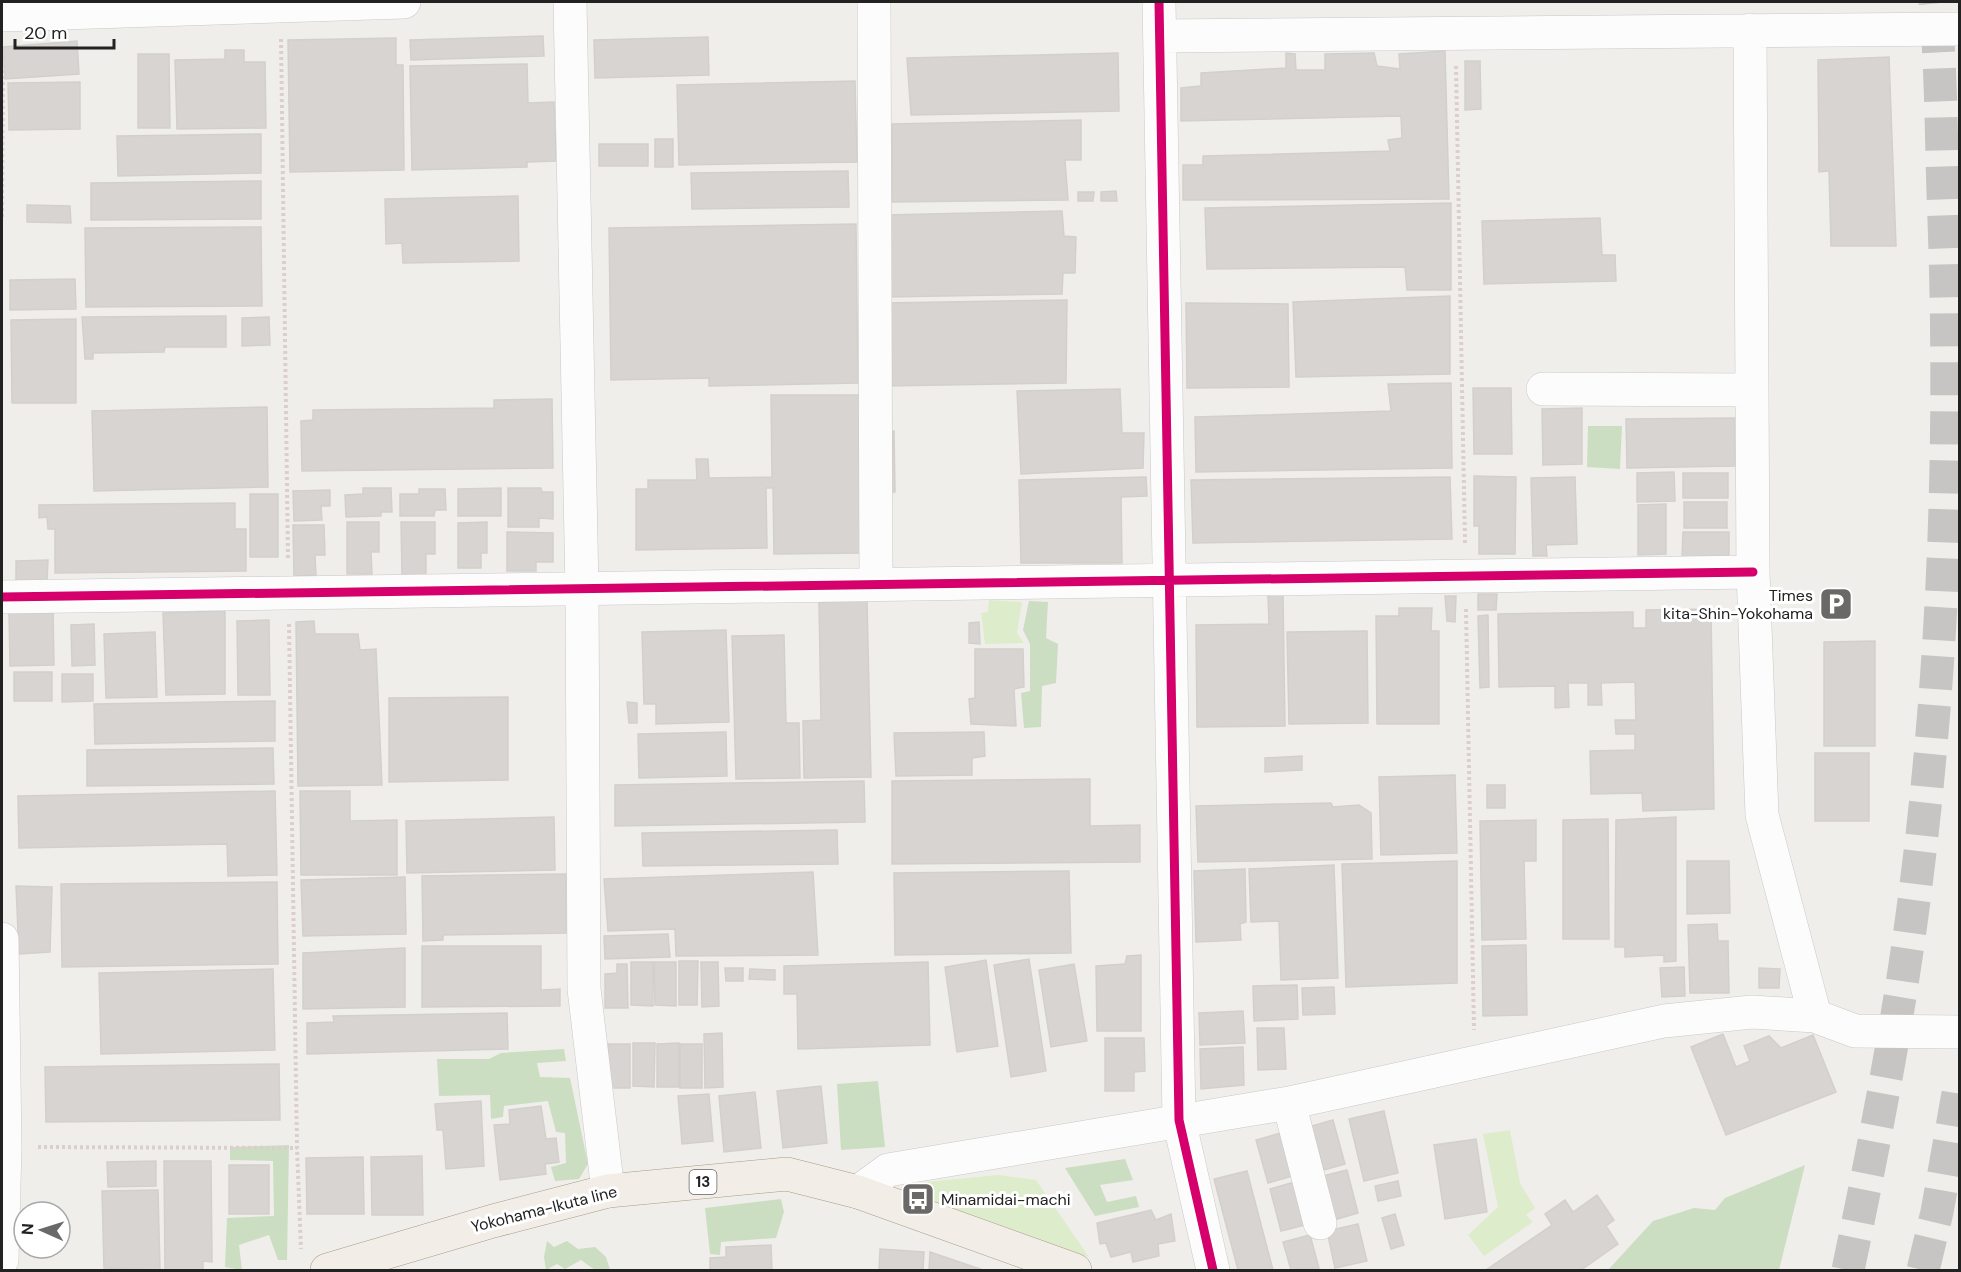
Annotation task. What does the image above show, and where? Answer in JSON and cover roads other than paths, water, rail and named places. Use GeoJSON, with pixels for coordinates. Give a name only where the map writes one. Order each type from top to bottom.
{"type":"FeatureCollection","features":[{"type":"Feature","properties":{"kind":"main road","name":"Yokohama-Ikuta line"},"geometry":{"type":"LineString","coordinates":[[314,1265],[608,1191],[787,1174],[858,1192],[1075,1270]]}},
{"type":"Feature","properties":{"kind":"street"},"geometry":{"type":"LineString","coordinates":[[7,28],[280,5],[404,2]]}},
{"type":"Feature","properties":{"kind":"street"},"geometry":{"type":"LineString","coordinates":[[570,2],[582,588],[584,989],[608,1191]]}},
{"type":"Feature","properties":{"kind":"street"},"geometry":{"type":"LineString","coordinates":[[874,2],[876,585]]}},
{"type":"Feature","properties":{"kind":"street"},"geometry":{"type":"LineString","coordinates":[[1159,2],[1179,1120],[1213,1270]]}},
{"type":"Feature","properties":{"kind":"street"},"geometry":{"type":"LineString","coordinates":[[1160,36],[1959,29]]}},
{"type":"Feature","properties":{"kind":"street"},"geometry":{"type":"LineString","coordinates":[[1750,30],[1753,572],[1762,815],[1815,1016]]}},
{"type":"Feature","properties":{"kind":"street"},"geometry":{"type":"LineString","coordinates":[[1543,389],[1752,390]]}},
{"type":"Feature","properties":{"kind":"street"},"geometry":{"type":"LineString","coordinates":[[2,597],[1753,572]]}},
{"type":"Feature","properties":{"kind":"street"},"geometry":{"type":"LineString","coordinates":[[2,939],[5,1147],[2,1260]]}},
{"type":"Feature","properties":{"kind":"street"},"geometry":{"type":"LineString","coordinates":[[858,1192],[888,1170],[1289,1103],[1664,1021],[1752,1012],[1815,1016],[1855,1031],[1959,1032]]}},
{"type":"Feature","properties":{"kind":"street"},"geometry":{"type":"LineString","coordinates":[[1289,1103],[1320,1223]]}},
{"type":"Feature","properties":{"kind":"tunnel"},"geometry":{"type":"LineString","coordinates":[[1848,1270],[1905,967],[1922,832],[1938,651],[1946,468],[1947,377],[1939,50],[1935,2]]}},
{"type":"Feature","properties":{"kind":"tunnel"},"geometry":{"type":"LineString","coordinates":[[1923,1270],[1937,1212],[1960,1082]]}},
{"type":"Feature","properties":{"kind":"place","name":"Times kita-Shin-Yokohama"},"geometry":{"type":"Point","coordinates":[1836,604]}},
{"type":"Feature","properties":{"kind":"place","name":"Minamidai-machi"},"geometry":{"type":"Point","coordinates":[918,1199]}}]}
